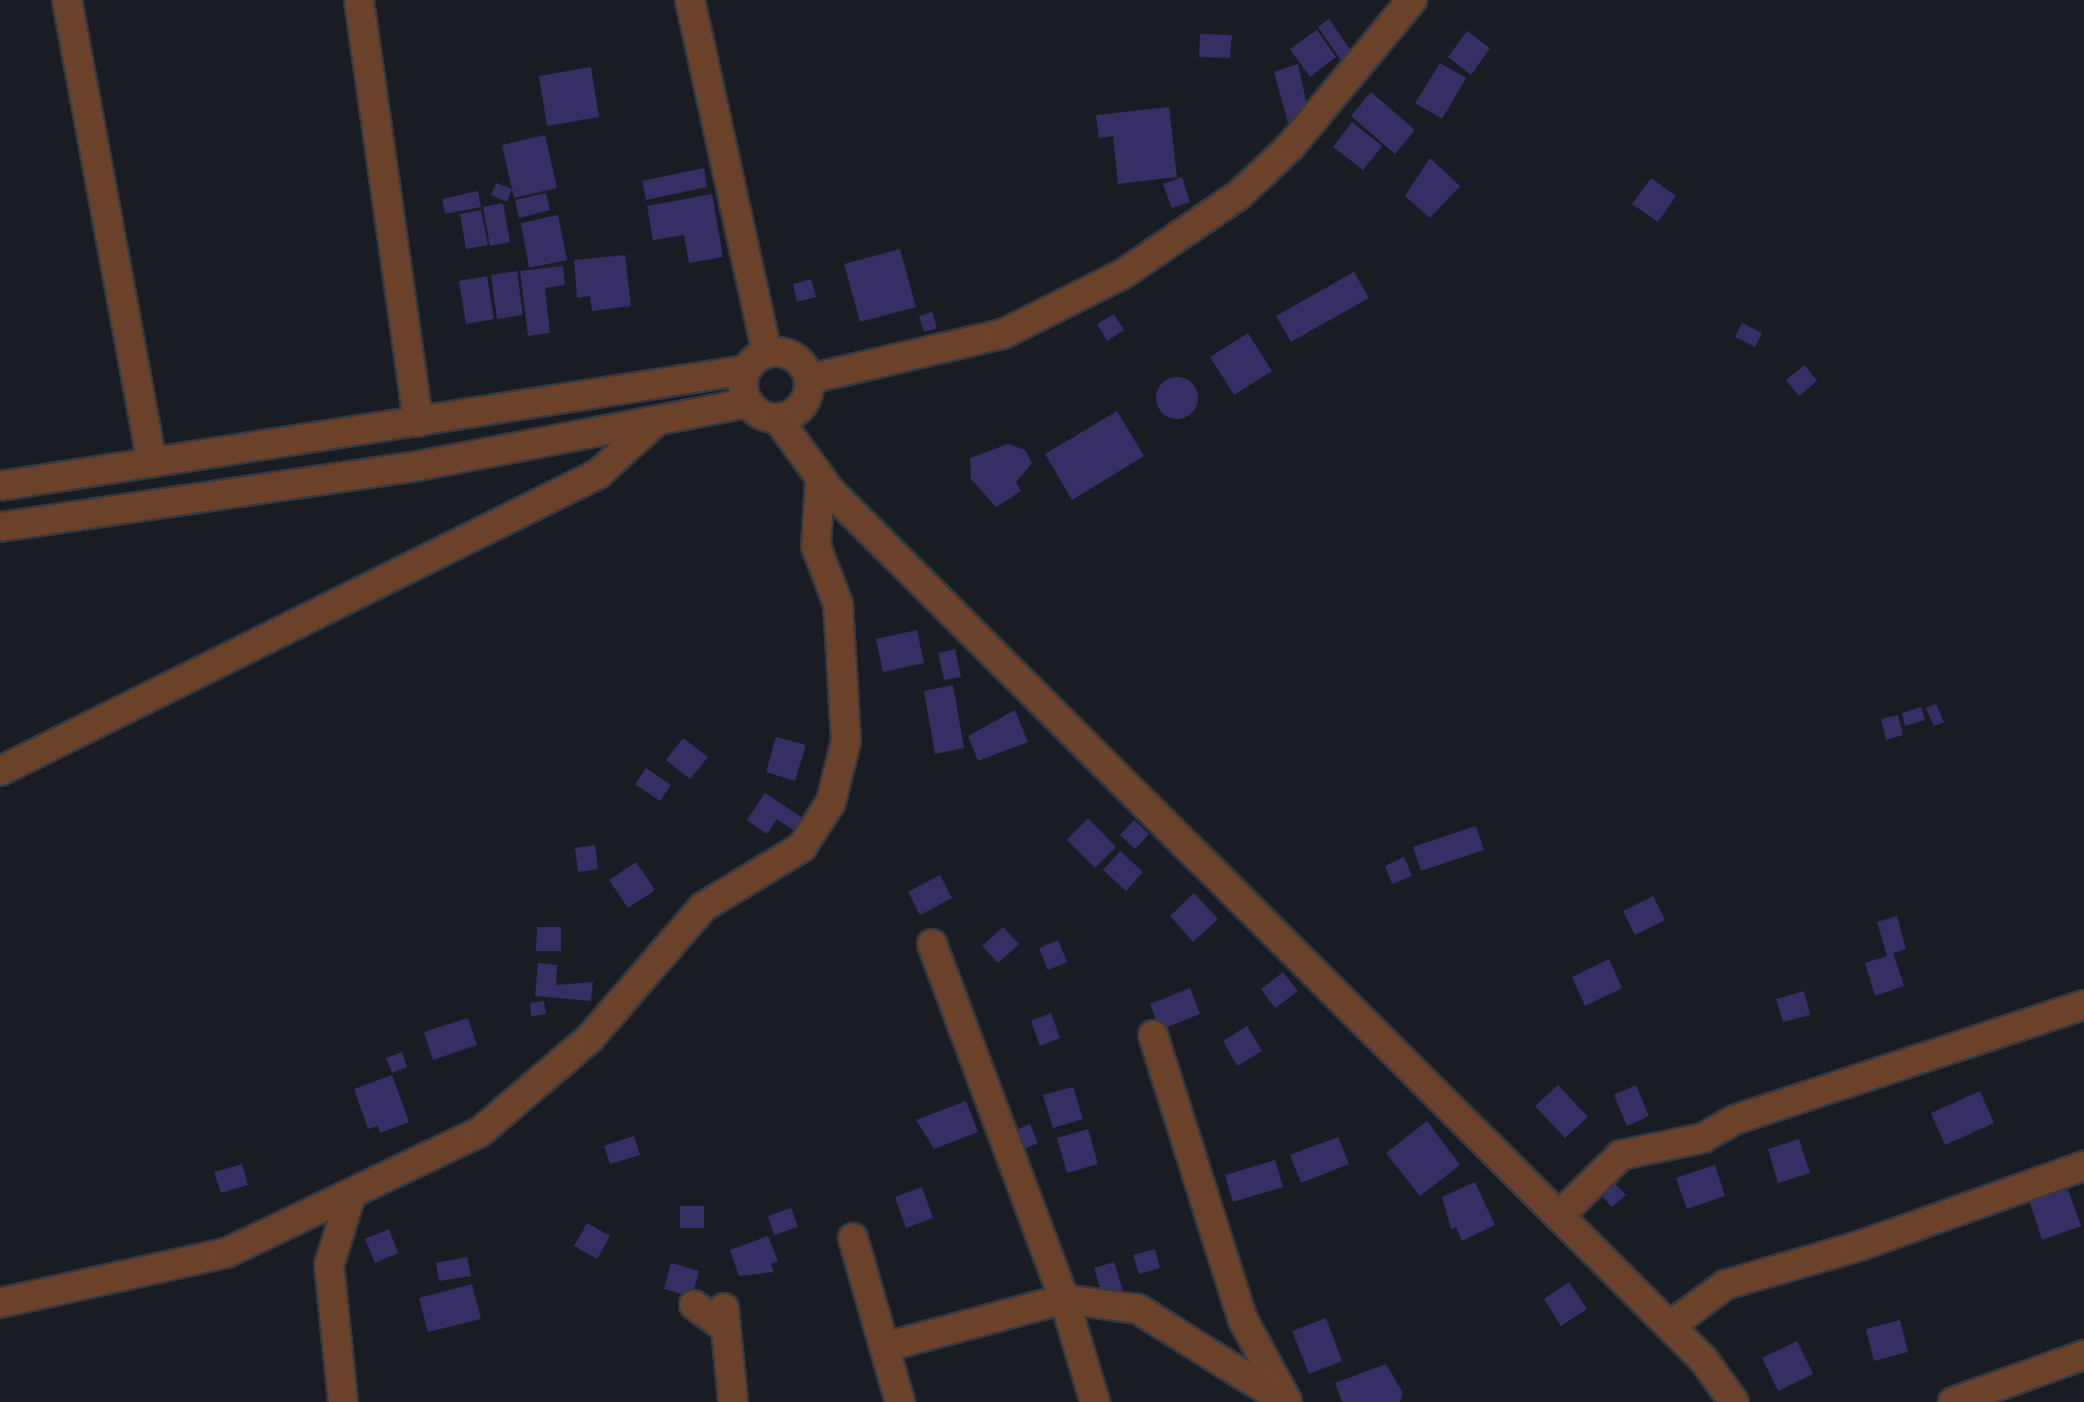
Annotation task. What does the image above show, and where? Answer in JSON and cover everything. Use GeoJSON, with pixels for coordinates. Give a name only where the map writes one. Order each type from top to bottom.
{"type":"FeatureCollection","features":[{"type":"Feature","properties":{"kind":"street"},"geometry":{"type":"LineString","coordinates":[[67,0],[152,462]]}},
{"type":"Feature","properties":{"kind":"street"},"geometry":{"type":"LineString","coordinates":[[359,0],[418,422]]}},
{"type":"Feature","properties":{"kind":"street"},"geometry":{"type":"LineString","coordinates":[[690,0],[756,361],[748,404]]}},
{"type":"Feature","properties":{"kind":"street"},"geometry":{"type":"LineString","coordinates":[[809,379],[1003,334],[1122,274],[1239,195],[1290,147],[1412,0]]}},
{"type":"Feature","properties":{"kind":"street"},"geometry":{"type":"LineString","coordinates":[[0,486],[418,422],[794,356],[809,379],[805,401],[778,418]]}},
{"type":"Feature","properties":{"kind":"street"},"geometry":{"type":"LineString","coordinates":[[0,527],[418,466],[748,404],[778,418],[820,481],[1670,1326],[1734,1402]]}},
{"type":"Feature","properties":{"kind":"street"},"geometry":{"type":"LineString","coordinates":[[0,771],[598,474],[654,423]]}},
{"type":"Feature","properties":{"kind":"street"},"geometry":{"type":"LineString","coordinates":[[0,1303],[226,1254],[351,1195],[514,1110],[590,1038],[703,907],[775,868],[819,825],[846,740],[838,604],[816,546],[820,481]]}},
{"type":"Feature","properties":{"kind":"street"},"geometry":{"type":"LineString","coordinates":[[932,944],[1064,1299],[1095,1402]]}},
{"type":"Feature","properties":{"kind":"street"},"geometry":{"type":"LineString","coordinates":[[1560,1216],[1620,1155],[1704,1138],[1734,1120],[2084,1006]]}},
{"type":"Feature","properties":{"kind":"street"},"geometry":{"type":"LineString","coordinates":[[1153,1035],[1243,1320],[1287,1402]]}},
{"type":"Feature","properties":{"kind":"street"},"geometry":{"type":"LineString","coordinates":[[1670,1326],[1725,1285],[1859,1246],[2084,1166]]}},
{"type":"Feature","properties":{"kind":"street"},"geometry":{"type":"LineString","coordinates":[[343,1402],[330,1265],[351,1195]]}},
{"type":"Feature","properties":{"kind":"street"},"geometry":{"type":"LineString","coordinates":[[853,1238],[900,1402]]}},
{"type":"Feature","properties":{"kind":"street"},"geometry":{"type":"LineString","coordinates":[[885,1347],[1064,1299],[1138,1308],[1287,1402]]}},
{"type":"Feature","properties":{"kind":"street"},"geometry":{"type":"LineString","coordinates":[[694,1305],[725,1318],[733,1402]]}},
{"type":"Feature","properties":{"kind":"street"},"geometry":{"type":"LineString","coordinates":[[1952,1402],[2084,1356]]}},
{"type":"Feature","properties":{"kind":"building"},"geometry":{"type":"Polygon","coordinates":[[[1329,19],[1354,55],[1343,63],[1318,27],[1329,19]]]}},
{"type":"Feature","properties":{"kind":"building"},"geometry":{"type":"Polygon","coordinates":[[[1317,30],[1336,57],[1310,77],[1290,49],[1317,30]]]}},
{"type":"Feature","properties":{"kind":"building"},"geometry":{"type":"Polygon","coordinates":[[[1467,31],[1490,48],[1471,75],[1448,57],[1467,31]]]}},
{"type":"Feature","properties":{"kind":"building"},"geometry":{"type":"Polygon","coordinates":[[[1200,34],[1232,35],[1230,58],[1199,57],[1200,34]]]}},
{"type":"Feature","properties":{"kind":"building"},"geometry":{"type":"Polygon","coordinates":[[[1440,63],[1466,78],[1442,119],[1415,103],[1440,63]]]}},
{"type":"Feature","properties":{"kind":"building"},"geometry":{"type":"Polygon","coordinates":[[[1298,64],[1307,105],[1288,123],[1274,72],[1298,64]]]}},
{"type":"Feature","properties":{"kind":"building"},"geometry":{"type":"Polygon","coordinates":[[[591,67],[599,117],[547,126],[539,76],[591,67]]]}},
{"type":"Feature","properties":{"kind":"building"},"geometry":{"type":"Polygon","coordinates":[[[1371,92],[1415,130],[1395,154],[1351,116],[1371,92]]]}},
{"type":"Feature","properties":{"kind":"building"},"geometry":{"type":"Polygon","coordinates":[[[1169,107],[1177,177],[1118,184],[1113,136],[1099,138],[1096,115],[1169,107]]]}},
{"type":"Feature","properties":{"kind":"building"},"geometry":{"type":"Polygon","coordinates":[[[1352,122],[1382,146],[1363,170],[1333,147],[1352,122]]]}},
{"type":"Feature","properties":{"kind":"building"},"geometry":{"type":"Polygon","coordinates":[[[545,135],[557,188],[514,198],[502,145],[545,135]]]}},
{"type":"Feature","properties":{"kind":"building"},"geometry":{"type":"Polygon","coordinates":[[[1430,158],[1460,186],[1430,218],[1405,196],[1430,158]]]}},
{"type":"Feature","properties":{"kind":"building"},"geometry":{"type":"Polygon","coordinates":[[[704,168],[707,187],[646,200],[642,181],[704,168]]]}},
{"type":"Feature","properties":{"kind":"building"},"geometry":{"type":"Polygon","coordinates":[[[1182,177],[1190,202],[1172,208],[1163,184],[1182,177]]]}},
{"type":"Feature","properties":{"kind":"building"},"geometry":{"type":"Polygon","coordinates":[[[1651,178],[1676,196],[1658,222],[1632,204],[1651,178]]]}},
{"type":"Feature","properties":{"kind":"building"},"geometry":{"type":"Polygon","coordinates":[[[496,183],[512,189],[507,202],[491,195],[496,183]]]}},
{"type":"Feature","properties":{"kind":"building"},"geometry":{"type":"Polygon","coordinates":[[[478,191],[481,207],[445,214],[442,199],[478,191]]]}},
{"type":"Feature","properties":{"kind":"building"},"geometry":{"type":"Polygon","coordinates":[[[546,193],[550,210],[519,218],[515,200],[546,193]]]}},
{"type":"Feature","properties":{"kind":"building"},"geometry":{"type":"Polygon","coordinates":[[[712,194],[723,257],[689,263],[684,235],[653,240],[647,206],[712,194]]]}},
{"type":"Feature","properties":{"kind":"building"},"geometry":{"type":"Polygon","coordinates":[[[503,203],[510,242],[490,246],[483,207],[503,203]]]}},
{"type":"Feature","properties":{"kind":"building"},"geometry":{"type":"Polygon","coordinates":[[[481,210],[488,245],[466,249],[460,214],[481,210]]]}},
{"type":"Feature","properties":{"kind":"building"},"geometry":{"type":"Polygon","coordinates":[[[558,215],[567,260],[529,268],[521,223],[558,215]]]}},
{"type":"Feature","properties":{"kind":"building"},"geometry":{"type":"Polygon","coordinates":[[[900,249],[916,307],[860,322],[844,264],[900,249]]]}},
{"type":"Feature","properties":{"kind":"building"},"geometry":{"type":"Polygon","coordinates":[[[625,255],[631,306],[592,311],[590,296],[577,298],[574,260],[625,255]]]}},
{"type":"Feature","properties":{"kind":"building"},"geometry":{"type":"Polygon","coordinates":[[[563,266],[565,285],[545,288],[550,333],[528,336],[520,271],[563,266]]]}},
{"type":"Feature","properties":{"kind":"building"},"geometry":{"type":"Polygon","coordinates":[[[517,271],[523,315],[497,319],[491,275],[517,271]]]}},
{"type":"Feature","properties":{"kind":"building"},"geometry":{"type":"Polygon","coordinates":[[[1354,272],[1369,298],[1291,342],[1276,316],[1354,272]]]}},
{"type":"Feature","properties":{"kind":"building"},"geometry":{"type":"Polygon","coordinates":[[[487,276],[494,319],[466,324],[459,281],[487,276]]]}},
{"type":"Feature","properties":{"kind":"building"},"geometry":{"type":"Polygon","coordinates":[[[811,279],[816,297],[797,302],[793,284],[811,279]]]}},
{"type":"Feature","properties":{"kind":"building"},"geometry":{"type":"Polygon","coordinates":[[[932,312],[937,328],[924,332],[919,316],[932,312]]]}},
{"type":"Feature","properties":{"kind":"building"},"geometry":{"type":"Polygon","coordinates":[[[1114,314],[1124,330],[1107,341],[1097,324],[1114,314]]]}},
{"type":"Feature","properties":{"kind":"building"},"geometry":{"type":"Polygon","coordinates":[[[1742,323],[1762,333],[1755,347],[1735,337],[1742,323]]]}},
{"type":"Feature","properties":{"kind":"building"},"geometry":{"type":"Polygon","coordinates":[[[1248,333],[1272,371],[1234,395],[1210,357],[1248,333]]]}},
{"type":"Feature","properties":{"kind":"building"},"geometry":{"type":"Polygon","coordinates":[[[1805,365],[1817,381],[1799,396],[1786,380],[1805,365]]]}},
{"type":"Feature","properties":{"kind":"building"},"geometry":{"type":"Polygon","coordinates":[[[1177,377],[1192,383],[1198,398],[1192,413],[1177,419],[1162,413],[1156,398],[1162,383],[1177,377]]]}},
{"type":"Feature","properties":{"kind":"building"},"geometry":{"type":"Polygon","coordinates":[[[1117,411],[1144,456],[1072,500],[1045,454],[1117,411]]]}},
{"type":"Feature","properties":{"kind":"building"},"geometry":{"type":"Polygon","coordinates":[[[1008,444],[1025,450],[1032,463],[1016,482],[1021,491],[996,507],[971,479],[970,458],[1008,444]]]}},
{"type":"Feature","properties":{"kind":"building"},"geometry":{"type":"Polygon","coordinates":[[[917,630],[924,663],[883,672],[876,639],[917,630]]]}},
{"type":"Feature","properties":{"kind":"building"},"geometry":{"type":"Polygon","coordinates":[[[955,649],[961,677],[944,680],[938,653],[955,649]]]}},
{"type":"Feature","properties":{"kind":"building"},"geometry":{"type":"Polygon","coordinates":[[[953,685],[964,748],[935,754],[924,691],[953,685]]]}},
{"type":"Feature","properties":{"kind":"building"},"geometry":{"type":"Polygon","coordinates":[[[1936,704],[1944,722],[1934,726],[1926,708],[1936,704]]]}},
{"type":"Feature","properties":{"kind":"building"},"geometry":{"type":"Polygon","coordinates":[[[1921,707],[1925,720],[1905,726],[1902,713],[1921,707]]]}},
{"type":"Feature","properties":{"kind":"building"},"geometry":{"type":"Polygon","coordinates":[[[1015,710],[1028,742],[978,761],[968,736],[1015,710]]]}},
{"type":"Feature","properties":{"kind":"building"},"geometry":{"type":"Polygon","coordinates":[[[1898,715],[1903,735],[1886,740],[1881,719],[1898,715]]]}},
{"type":"Feature","properties":{"kind":"building"},"geometry":{"type":"Polygon","coordinates":[[[776,737],[806,745],[795,781],[766,772],[776,737]]]}},
{"type":"Feature","properties":{"kind":"building"},"geometry":{"type":"Polygon","coordinates":[[[683,738],[708,757],[690,779],[666,760],[683,738]]]}},
{"type":"Feature","properties":{"kind":"building"},"geometry":{"type":"Polygon","coordinates":[[[646,768],[671,785],[660,801],[635,784],[646,768]]]}},
{"type":"Feature","properties":{"kind":"building"},"geometry":{"type":"Polygon","coordinates":[[[765,793],[810,823],[802,836],[777,819],[767,834],[747,820],[765,793]]]}},
{"type":"Feature","properties":{"kind":"building"},"geometry":{"type":"Polygon","coordinates":[[[1088,818],[1116,847],[1095,868],[1067,840],[1088,818]]]}},
{"type":"Feature","properties":{"kind":"building"},"geometry":{"type":"Polygon","coordinates":[[[1134,820],[1149,834],[1135,849],[1120,835],[1134,820]]]}},
{"type":"Feature","properties":{"kind":"building"},"geometry":{"type":"Polygon","coordinates":[[[1476,826],[1484,850],[1421,871],[1413,847],[1476,826]]]}},
{"type":"Feature","properties":{"kind":"building"},"geometry":{"type":"Polygon","coordinates":[[[595,845],[598,869],[578,872],[575,848],[595,845]]]}},
{"type":"Feature","properties":{"kind":"building"},"geometry":{"type":"Polygon","coordinates":[[[1120,851],[1143,872],[1126,891],[1103,870],[1120,851]]]}},
{"type":"Feature","properties":{"kind":"building"},"geometry":{"type":"Polygon","coordinates":[[[1404,857],[1412,876],[1392,884],[1385,866],[1404,857]]]}},
{"type":"Feature","properties":{"kind":"building"},"geometry":{"type":"Polygon","coordinates":[[[636,862],[655,890],[628,908],[609,880],[636,862]]]}},
{"type":"Feature","properties":{"kind":"building"},"geometry":{"type":"Polygon","coordinates":[[[940,875],[952,898],[920,915],[908,892],[940,875]]]}},
{"type":"Feature","properties":{"kind":"building"},"geometry":{"type":"Polygon","coordinates":[[[1194,893],[1218,919],[1193,942],[1170,916],[1194,893]]]}},
{"type":"Feature","properties":{"kind":"building"},"geometry":{"type":"Polygon","coordinates":[[[1653,896],[1665,920],[1635,935],[1623,911],[1653,896]]]}},
{"type":"Feature","properties":{"kind":"building"},"geometry":{"type":"Polygon","coordinates":[[[1897,916],[1906,949],[1893,953],[1904,986],[1875,996],[1865,963],[1887,956],[1877,922],[1897,916]]]}},
{"type":"Feature","properties":{"kind":"building"},"geometry":{"type":"Polygon","coordinates":[[[537,927],[561,927],[561,951],[536,951],[537,927]]]}},
{"type":"Feature","properties":{"kind":"building"},"geometry":{"type":"Polygon","coordinates":[[[1003,927],[1019,944],[998,963],[982,946],[1003,927]]]}},
{"type":"Feature","properties":{"kind":"building"},"geometry":{"type":"Polygon","coordinates":[[[1058,940],[1067,962],[1048,970],[1039,948],[1058,940]]]}},
{"type":"Feature","properties":{"kind":"building"},"geometry":{"type":"Polygon","coordinates":[[[1609,959],[1622,988],[1585,1006],[1572,977],[1609,959]]]}},
{"type":"Feature","properties":{"kind":"building"},"geometry":{"type":"Polygon","coordinates":[[[538,963],[557,965],[556,985],[593,982],[591,1001],[535,996],[538,963]]]}},
{"type":"Feature","properties":{"kind":"building"},"geometry":{"type":"Polygon","coordinates":[[[1283,972],[1298,991],[1275,1008],[1261,989],[1283,972]]]}},
{"type":"Feature","properties":{"kind":"building"},"geometry":{"type":"Polygon","coordinates":[[[1190,988],[1200,1014],[1160,1030],[1150,1004],[1190,988]]]}},
{"type":"Feature","properties":{"kind":"building"},"geometry":{"type":"Polygon","coordinates":[[[1804,991],[1810,1015],[1783,1022],[1776,999],[1804,991]]]}},
{"type":"Feature","properties":{"kind":"building"},"geometry":{"type":"Polygon","coordinates":[[[544,1001],[546,1014],[531,1016],[530,1003],[544,1001]]]}},
{"type":"Feature","properties":{"kind":"building"},"geometry":{"type":"Polygon","coordinates":[[[1051,1013],[1060,1038],[1040,1046],[1031,1021],[1051,1013]]]}},
{"type":"Feature","properties":{"kind":"building"},"geometry":{"type":"Polygon","coordinates":[[[468,1018],[477,1045],[433,1060],[424,1032],[468,1018]]]}},
{"type":"Feature","properties":{"kind":"building"},"geometry":{"type":"Polygon","coordinates":[[[1247,1026],[1262,1051],[1237,1066],[1223,1041],[1247,1026]]]}},
{"type":"Feature","properties":{"kind":"building"},"geometry":{"type":"Polygon","coordinates":[[[402,1052],[407,1067],[392,1073],[386,1058],[402,1052]]]}},
{"type":"Feature","properties":{"kind":"building"},"geometry":{"type":"Polygon","coordinates":[[[392,1075],[409,1122],[380,1133],[378,1126],[368,1129],[354,1089],[392,1075]]]}},
{"type":"Feature","properties":{"kind":"building"},"geometry":{"type":"Polygon","coordinates":[[[1558,1085],[1588,1117],[1565,1138],[1535,1106],[1558,1085]]]}},
{"type":"Feature","properties":{"kind":"building"},"geometry":{"type":"Polygon","coordinates":[[[1636,1085],[1649,1116],[1627,1126],[1614,1095],[1636,1085]]]}},
{"type":"Feature","properties":{"kind":"building"},"geometry":{"type":"Polygon","coordinates":[[[1073,1087],[1083,1119],[1053,1128],[1043,1095],[1073,1087]]]}},
{"type":"Feature","properties":{"kind":"building"},"geometry":{"type":"Polygon","coordinates":[[[1980,1091],[1994,1123],[1945,1145],[1931,1113],[1980,1091]]]}},
{"type":"Feature","properties":{"kind":"building"},"geometry":{"type":"Polygon","coordinates":[[[966,1101],[978,1132],[934,1149],[916,1120],[966,1101]]]}},
{"type":"Feature","properties":{"kind":"building"},"geometry":{"type":"Polygon","coordinates":[[[1427,1121],[1460,1165],[1420,1196],[1386,1153],[1427,1121]]]}},
{"type":"Feature","properties":{"kind":"building"},"geometry":{"type":"Polygon","coordinates":[[[1030,1124],[1038,1143],[1020,1151],[1012,1132],[1030,1124]]]}},
{"type":"Feature","properties":{"kind":"building"},"geometry":{"type":"Polygon","coordinates":[[[1088,1129],[1098,1164],[1067,1173],[1057,1138],[1088,1129]]]}},
{"type":"Feature","properties":{"kind":"building"},"geometry":{"type":"Polygon","coordinates":[[[634,1136],[640,1155],[610,1164],[604,1146],[634,1136]]]}},
{"type":"Feature","properties":{"kind":"building"},"geometry":{"type":"Polygon","coordinates":[[[1338,1137],[1349,1164],[1301,1183],[1290,1155],[1338,1137]]]}},
{"type":"Feature","properties":{"kind":"building"},"geometry":{"type":"Polygon","coordinates":[[[1799,1139],[1810,1173],[1778,1183],[1768,1149],[1799,1139]]]}},
{"type":"Feature","properties":{"kind":"building"},"geometry":{"type":"Polygon","coordinates":[[[1275,1160],[1283,1187],[1233,1202],[1225,1175],[1275,1160]]]}},
{"type":"Feature","properties":{"kind":"building"},"geometry":{"type":"Polygon","coordinates":[[[242,1164],[248,1185],[221,1193],[214,1172],[242,1164]]]}},
{"type":"Feature","properties":{"kind":"building"},"geometry":{"type":"Polygon","coordinates":[[[1715,1165],[1725,1196],[1687,1209],[1676,1178],[1715,1165]]]}},
{"type":"Feature","properties":{"kind":"building"},"geometry":{"type":"Polygon","coordinates":[[[1612,1180],[1626,1195],[1612,1207],[1598,1192],[1612,1180]]]}},
{"type":"Feature","properties":{"kind":"building"},"geometry":{"type":"Polygon","coordinates":[[[1475,1182],[1495,1225],[1462,1241],[1456,1227],[1451,1229],[1442,1197],[1475,1182]]]}},
{"type":"Feature","properties":{"kind":"building"},"geometry":{"type":"Polygon","coordinates":[[[922,1187],[933,1218],[906,1228],[895,1197],[922,1187]]]}},
{"type":"Feature","properties":{"kind":"building"},"geometry":{"type":"Polygon","coordinates":[[[2067,1187],[2081,1226],[2042,1240],[2029,1200],[2067,1187]]]}},
{"type":"Feature","properties":{"kind":"building"},"geometry":{"type":"Polygon","coordinates":[[[680,1206],[704,1206],[704,1228],[680,1228],[680,1206]]]}},
{"type":"Feature","properties":{"kind":"building"},"geometry":{"type":"Polygon","coordinates":[[[791,1208],[798,1227],[774,1235],[768,1216],[791,1208]]]}},
{"type":"Feature","properties":{"kind":"building"},"geometry":{"type":"Polygon","coordinates":[[[587,1223],[610,1236],[597,1259],[574,1246],[587,1223]]]}},
{"type":"Feature","properties":{"kind":"building"},"geometry":{"type":"Polygon","coordinates":[[[389,1229],[398,1253],[375,1263],[365,1239],[389,1229]]]}},
{"type":"Feature","properties":{"kind":"building"},"geometry":{"type":"Polygon","coordinates":[[[768,1236],[778,1261],[771,1264],[774,1272],[739,1276],[730,1250],[768,1236]]]}},
{"type":"Feature","properties":{"kind":"building"},"geometry":{"type":"Polygon","coordinates":[[[1155,1249],[1160,1268],[1139,1274],[1133,1255],[1155,1249]]]}},
{"type":"Feature","properties":{"kind":"building"},"geometry":{"type":"Polygon","coordinates":[[[467,1257],[471,1276],[439,1281],[436,1263],[467,1257]]]}},
{"type":"Feature","properties":{"kind":"building"},"geometry":{"type":"Polygon","coordinates":[[[1114,1262],[1123,1291],[1103,1297],[1094,1268],[1114,1262]]]}},
{"type":"Feature","properties":{"kind":"building"},"geometry":{"type":"Polygon","coordinates":[[[671,1263],[699,1271],[692,1297],[664,1289],[671,1263]]]}},
{"type":"Feature","properties":{"kind":"building"},"geometry":{"type":"Polygon","coordinates":[[[1569,1282],[1587,1309],[1561,1326],[1544,1299],[1569,1282]]]}},
{"type":"Feature","properties":{"kind":"building"},"geometry":{"type":"Polygon","coordinates":[[[472,1284],[481,1319],[428,1332],[419,1298],[472,1284]]]}},
{"type":"Feature","properties":{"kind":"building"},"geometry":{"type":"Polygon","coordinates":[[[1326,1318],[1342,1361],[1309,1374],[1292,1331],[1326,1318]]]}},
{"type":"Feature","properties":{"kind":"building"},"geometry":{"type":"Polygon","coordinates":[[[1900,1320],[1908,1352],[1874,1361],[1866,1329],[1900,1320]]]}},
{"type":"Feature","properties":{"kind":"building"},"geometry":{"type":"Polygon","coordinates":[[[1797,1341],[1813,1374],[1778,1391],[1762,1358],[1797,1341]]]}},
{"type":"Feature","properties":{"kind":"building"},"geometry":{"type":"Polygon","coordinates":[[[1386,1364],[1403,1393],[1400,1402],[1342,1402],[1335,1383],[1386,1364]]]}}]}
